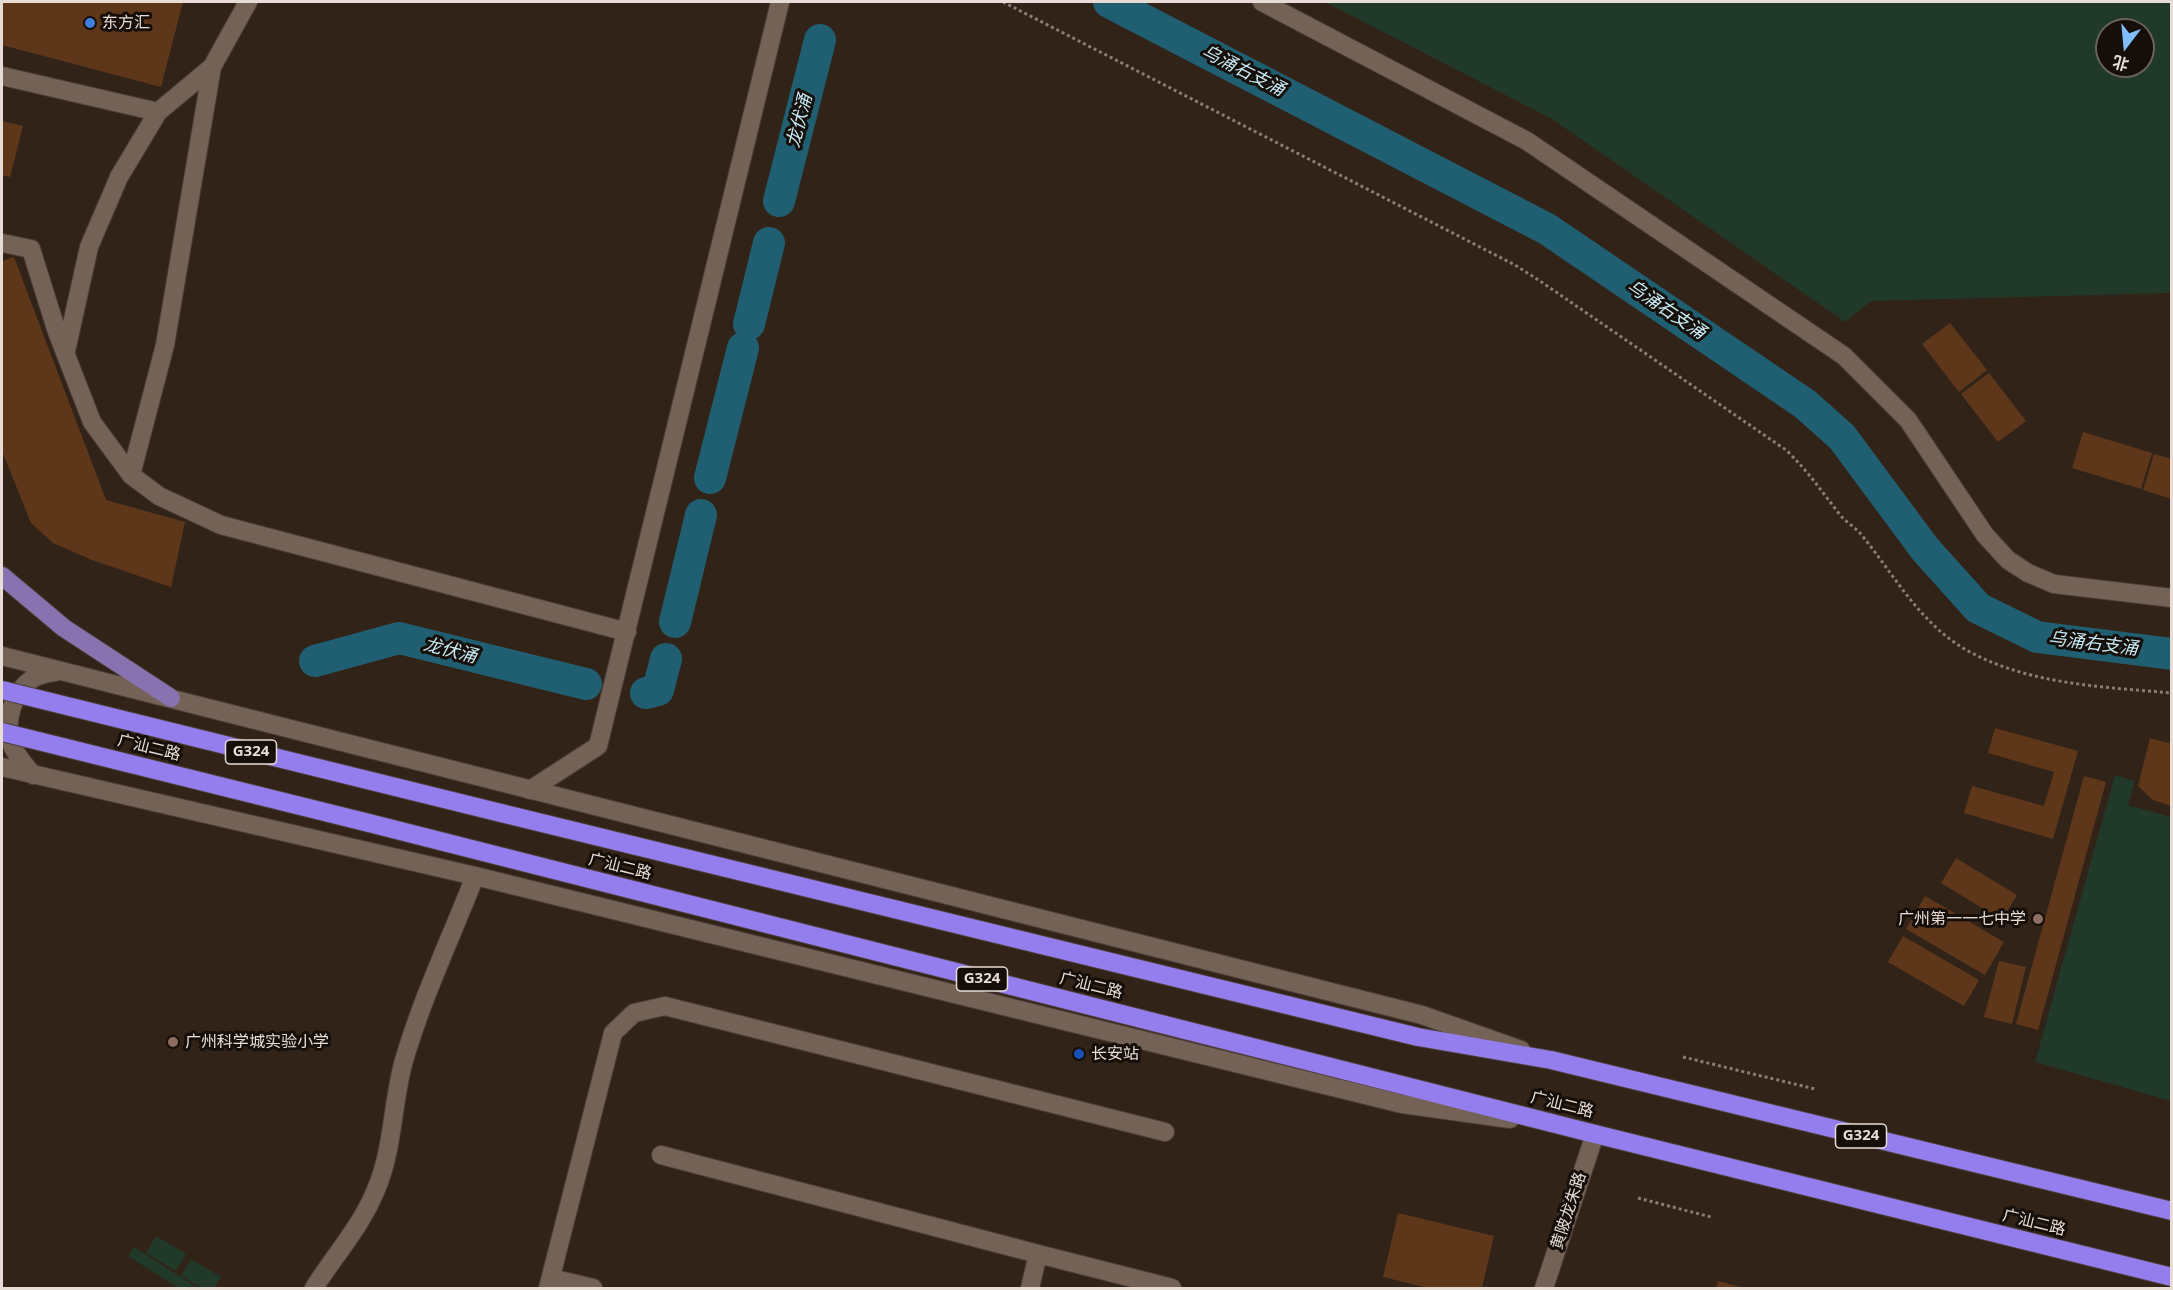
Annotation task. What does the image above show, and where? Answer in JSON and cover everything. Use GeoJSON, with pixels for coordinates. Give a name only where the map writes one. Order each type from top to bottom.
{"type":"FeatureCollection","features":[{"type":"Feature","properties":{"kind":"highway","name":"广汕二路"},"geometry":{"type":"LineString","coordinates":[[2,690],[1418,1037],[1551,1060],[2172,1211]]}},
{"type":"Feature","properties":{"kind":"highway","name":"广汕二路"},"geometry":{"type":"LineString","coordinates":[[2,732],[1595,1134],[2172,1276]]}},
{"type":"Feature","properties":{"kind":"main road"},"geometry":{"type":"LineString","coordinates":[[2,576],[64,628],[171,698]]}},
{"type":"Feature","properties":{"kind":"street"},"geometry":{"type":"LineString","coordinates":[[131,475],[165,345],[212,67],[248,2]]}},
{"type":"Feature","properties":{"kind":"street"},"geometry":{"type":"LineString","coordinates":[[530,790],[598,746],[780,2]]}},
{"type":"Feature","properties":{"kind":"street"},"geometry":{"type":"LineString","coordinates":[[1262,2],[1527,141],[1844,356],[1908,420],[1985,535],[2008,560],[2028,573],[2054,584],[2172,598]]}},
{"type":"Feature","properties":{"kind":"street"},"geometry":{"type":"LineString","coordinates":[[66,351],[89,247],[119,177],[158,112],[212,67]]}},
{"type":"Feature","properties":{"kind":"street"},"geometry":{"type":"LineString","coordinates":[[2,76],[158,112]]}},
{"type":"Feature","properties":{"kind":"street"},"geometry":{"type":"LineString","coordinates":[[2,243],[31,249],[92,422],[131,475],[159,496],[221,525],[627,632]]}},
{"type":"Feature","properties":{"kind":"street"},"geometry":{"type":"LineString","coordinates":[[2,656],[1422,1015],[1551,1060]]}},
{"type":"Feature","properties":{"kind":"street"},"geometry":{"type":"LineString","coordinates":[[33,775],[11,744],[8,728],[10,716],[14,702],[31,679],[57,671]]}},
{"type":"Feature","properties":{"kind":"street"},"geometry":{"type":"LineString","coordinates":[[2,767],[475,876],[1402,1104],[1595,1134]]}},
{"type":"Feature","properties":{"kind":"street"},"geometry":{"type":"LineString","coordinates":[[314,1288],[350,1238],[376,1191],[388,1155],[404,1062],[418,1018],[475,876]]}},
{"type":"Feature","properties":{"kind":"street"},"geometry":{"type":"LineString","coordinates":[[593,1288],[549,1283],[613,1033],[634,1013],[665,1006],[1164,1132]]}},
{"type":"Feature","properties":{"kind":"street","name":"黄陂龙朱路"},"geometry":{"type":"LineString","coordinates":[[1544,1288],[1595,1134]]}},
{"type":"Feature","properties":{"kind":"street"},"geometry":{"type":"LineString","coordinates":[[661,1155],[1172,1288]]}},
{"type":"Feature","properties":{"kind":"street"},"geometry":{"type":"LineString","coordinates":[[1030,1288],[1038,1254]]}},
{"type":"Feature","properties":{"kind":"path"},"geometry":{"type":"LineString","coordinates":[[1003,2],[1540,281],[1786,450],[1812,475],[1842,517],[1863,536],[1916,607],[1936,629],[1971,653],[2047,680],[2172,693]]}},
{"type":"Feature","properties":{"kind":"path"},"geometry":{"type":"LineString","coordinates":[[1683,1057],[1815,1089]]}},
{"type":"Feature","properties":{"kind":"path"},"geometry":{"type":"LineString","coordinates":[[1638,1198],[1711,1216]]}},
{"type":"Feature","properties":{"kind":"green space"},"geometry":{"type":"Polygon","coordinates":[[[1325,2],[2171,2],[2171,293],[1871,301],[1845,322],[1552,119],[1325,2]]]}},
{"type":"Feature","properties":{"kind":"green space"},"geometry":{"type":"Polygon","coordinates":[[[2115,775],[2135,781],[2128,805],[2171,817],[2171,1101],[2035,1062],[2115,775]]]}},
{"type":"Feature","properties":{"kind":"green space"},"geometry":{"type":"Polygon","coordinates":[[[156,1236],[186,1254],[176,1271],[146,1253],[156,1236]]]}},
{"type":"Feature","properties":{"kind":"green space"},"geometry":{"type":"Polygon","coordinates":[[[134,1247],[198,1288],[178,1288],[128,1256],[134,1247]]]}},
{"type":"Feature","properties":{"kind":"green space"},"geometry":{"type":"Polygon","coordinates":[[[191,1259],[221,1277],[214,1288],[202,1288],[181,1276],[191,1259]]]}},
{"type":"Feature","properties":{"kind":"building","name":"东方汇"},"geometry":{"type":"Polygon","coordinates":[[[2,2],[183,2],[161,87],[2,45],[2,2]]]}},
{"type":"Feature","properties":{"kind":"building"},"geometry":{"type":"Polygon","coordinates":[[[2,121],[23,126],[10,177],[2,175],[2,121]]]}},
{"type":"Feature","properties":{"kind":"building"},"geometry":{"type":"Polygon","coordinates":[[[14,257],[106,500],[185,522],[171,587],[92,560],[53,543],[31,523],[2,451],[2,261],[14,257]]]}},
{"type":"Feature","properties":{"kind":"building"},"geometry":{"type":"Polygon","coordinates":[[[1950,323],[1987,370],[1959,392],[1922,344],[1950,323]]]}},
{"type":"Feature","properties":{"kind":"building"},"geometry":{"type":"Polygon","coordinates":[[[1989,373],[2026,421],[1998,442],[1961,394],[1989,373]]]}},
{"type":"Feature","properties":{"kind":"building"},"geometry":{"type":"Polygon","coordinates":[[[2083,432],[2152,453],[2141,489],[2072,468],[2083,432]]]}},
{"type":"Feature","properties":{"kind":"building"},"geometry":{"type":"Polygon","coordinates":[[[2154,454],[2172,459],[2172,499],[2143,490],[2154,454]]]}},
{"type":"Feature","properties":{"kind":"building"},"geometry":{"type":"Polygon","coordinates":[[[1995,728],[2078,751],[2053,839],[1964,813],[1972,786],[2044,806],[2054,772],[1988,753],[1995,728]]]}},
{"type":"Feature","properties":{"kind":"building"},"geometry":{"type":"Polygon","coordinates":[[[2150,738],[2172,744],[2172,806],[2153,800],[2138,786],[2150,738]]]}},
{"type":"Feature","properties":{"kind":"building"},"geometry":{"type":"Polygon","coordinates":[[[2084,776],[2106,782],[2038,1030],[2016,1024],[2084,776]]]}},
{"type":"Feature","properties":{"kind":"building"},"geometry":{"type":"Polygon","coordinates":[[[1956,858],[2017,895],[2002,920],[1941,883],[1956,858]]]}},
{"type":"Feature","properties":{"kind":"building"},"geometry":{"type":"Polygon","coordinates":[[[1925,896],[2004,942],[1985,975],[1906,929],[1925,896]]]}},
{"type":"Feature","properties":{"kind":"building"},"geometry":{"type":"Polygon","coordinates":[[[1903,936],[1979,980],[1964,1006],[1888,962],[1903,936]]]}},
{"type":"Feature","properties":{"kind":"building"},"geometry":{"type":"Polygon","coordinates":[[[1999,961],[2026,967],[2012,1024],[1984,1017],[1999,961]]]}},
{"type":"Feature","properties":{"kind":"building"},"geometry":{"type":"Polygon","coordinates":[[[1398,1213],[1494,1236],[1482,1288],[1428,1288],[1383,1277],[1398,1213]]]}},
{"type":"Feature","properties":{"kind":"building"},"geometry":{"type":"Polygon","coordinates":[[[1718,1281],[1744,1288],[1716,1288],[1718,1281]]]}},
{"type":"Feature","properties":{"kind":"waterway","name":"乌涌右支涌"},"geometry":{"type":"LineString","coordinates":[[1109,2],[1547,229],[1805,404],[1842,437],[1925,549],[1978,608],[2037,637],[2172,654]]}},
{"type":"Feature","properties":{"kind":"waterway","name":"龙伏涌"},"geometry":{"type":"LineString","coordinates":[[779,201],[820,40]]}},
{"type":"Feature","properties":{"kind":"waterway","name":"龙伏涌"},"geometry":{"type":"LineString","coordinates":[[749,324],[769,243]]}},
{"type":"Feature","properties":{"kind":"waterway","name":"龙伏涌"},"geometry":{"type":"LineString","coordinates":[[710,478],[743,348]]}},
{"type":"Feature","properties":{"kind":"waterway","name":"龙伏涌"},"geometry":{"type":"LineString","coordinates":[[675,622],[701,515]]}},
{"type":"Feature","properties":{"kind":"waterway","name":"龙伏涌"},"geometry":{"type":"LineString","coordinates":[[315,661],[399,638],[586,684]]}},
{"type":"Feature","properties":{"kind":"waterway","name":"龙伏涌"},"geometry":{"type":"LineString","coordinates":[[646,693],[658,690],[666,659]]}},
{"type":"Feature","properties":{"kind":"place","name":"东方汇"},"geometry":{"type":"Point","coordinates":[90,23]}},
{"type":"Feature","properties":{"kind":"place","name":"广州第一一七中学"},"geometry":{"type":"Point","coordinates":[2038,919]}},
{"type":"Feature","properties":{"kind":"place","name":"广州科学城实验小学"},"geometry":{"type":"Point","coordinates":[173,1042]}},
{"type":"Feature","properties":{"kind":"place","name":"长安站"},"geometry":{"type":"Point","coordinates":[1079,1054]}}]}
